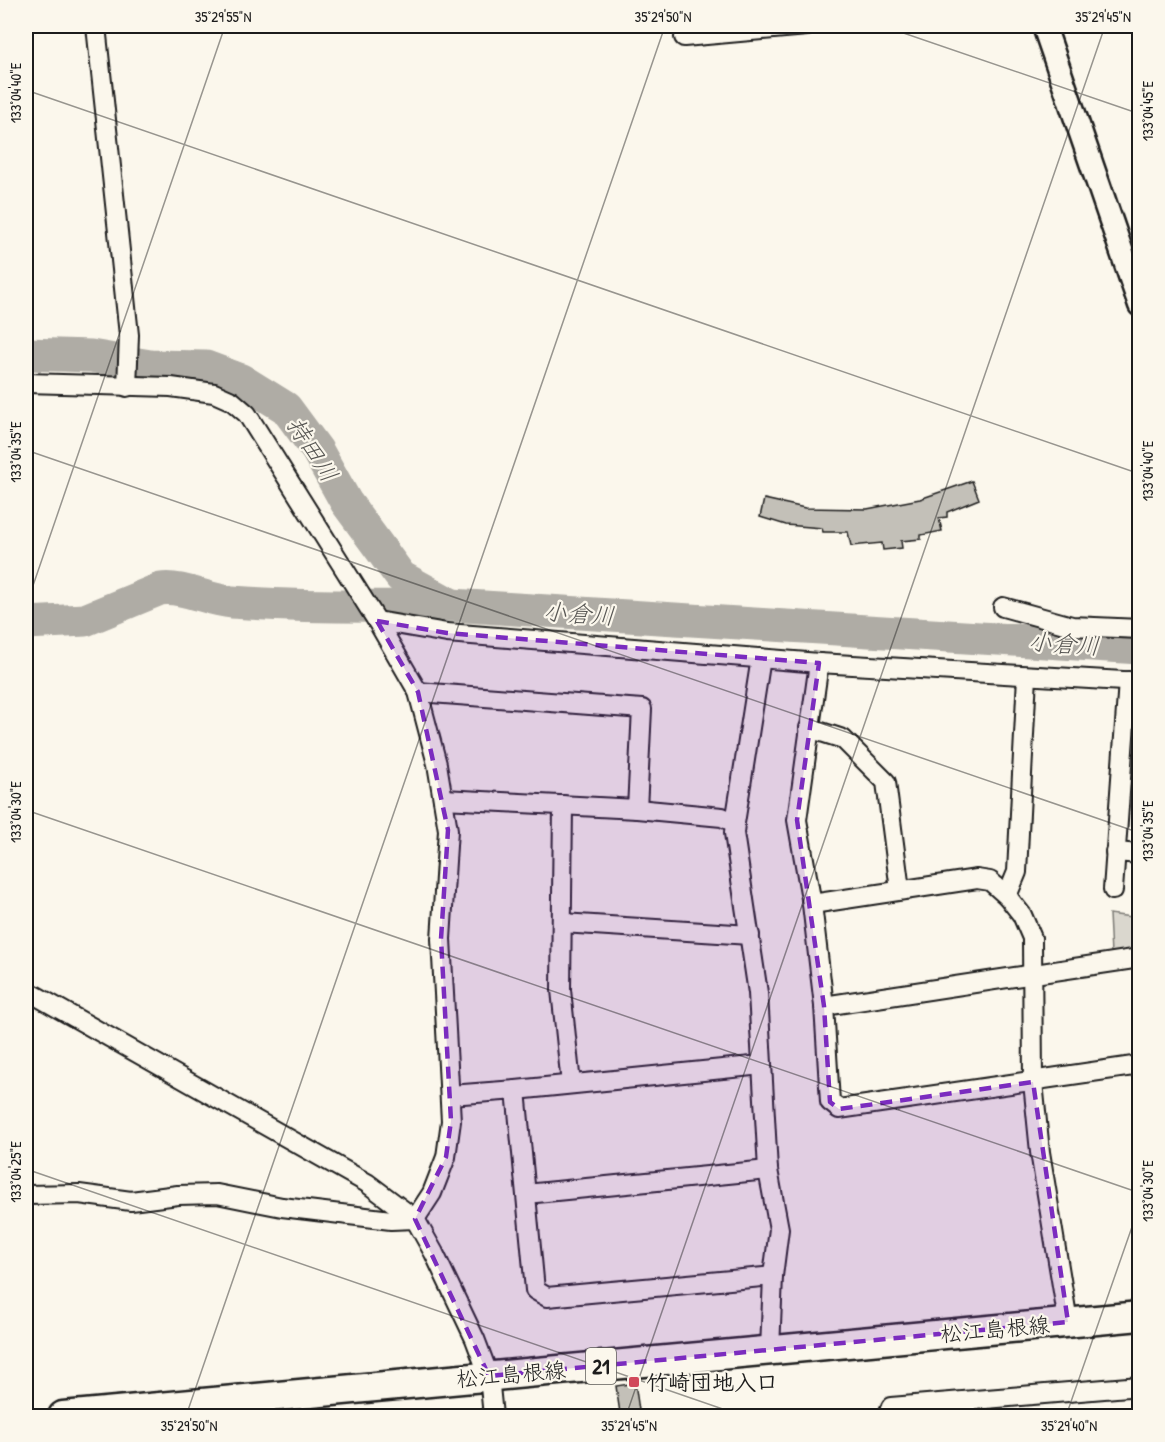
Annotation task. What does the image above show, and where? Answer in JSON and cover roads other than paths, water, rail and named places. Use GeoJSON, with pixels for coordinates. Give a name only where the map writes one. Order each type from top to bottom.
{"type":"FeatureCollection","features":[{"type":"Feature","properties":{"kind":"main road","name":"松江島根線"},"geometry":{"type":"LineString","coordinates":[[63,1416],[1140,1316]]}},
{"type":"Feature","properties":{"kind":"street"},"geometry":{"type":"LineString","coordinates":[[96,26],[129,340],[127,384]]}},
{"type":"Feature","properties":{"kind":"street"},"geometry":{"type":"LineString","coordinates":[[684,36],[807,26]]}},
{"type":"Feature","properties":{"kind":"street"},"geometry":{"type":"LineString","coordinates":[[1044,26],[1140,305]]}},
{"type":"Feature","properties":{"kind":"street"},"geometry":{"type":"LineString","coordinates":[[26,383],[171,387],[214,393],[232,401],[247,414],[376,618],[418,692],[437,764],[448,830],[441,939],[451,1121],[446,1157],[432,1193],[415,1220]]}},
{"type":"Feature","properties":{"kind":"street"},"geometry":{"type":"LineString","coordinates":[[1003,607],[1072,626],[1140,629]]}},
{"type":"Feature","properties":{"kind":"street"},"geometry":{"type":"LineString","coordinates":[[376,618],[447,633],[819,663],[1134,682],[1115,852],[1113,890]]}},
{"type":"Feature","properties":{"kind":"street"},"geometry":{"type":"LineString","coordinates":[[761,658],[734,833],[758,993],[768,1170],[779,1228],[773,1276],[770,1350]]}},
{"type":"Feature","properties":{"kind":"street"},"geometry":{"type":"LineString","coordinates":[[819,663],[797,820],[812,904],[825,1006],[830,1102],[839,1109],[1140,1065]]}},
{"type":"Feature","properties":{"kind":"street"},"geometry":{"type":"LineString","coordinates":[[1007,896],[1017,872],[1027,676]]}},
{"type":"Feature","properties":{"kind":"street"},"geometry":{"type":"LineString","coordinates":[[418,692],[642,709],[637,809]]}},
{"type":"Feature","properties":{"kind":"street"},"geometry":{"type":"LineString","coordinates":[[809,728],[843,739],[886,782],[900,890]]}},
{"type":"Feature","properties":{"kind":"street"},"geometry":{"type":"LineString","coordinates":[[443,799],[637,809],[722,817],[735,823]]}},
{"type":"Feature","properties":{"kind":"street"},"geometry":{"type":"LineString","coordinates":[[563,805],[561,990],[571,1084]]}},
{"type":"Feature","properties":{"kind":"street"},"geometry":{"type":"LineString","coordinates":[[1115,852],[1140,854]]}},
{"type":"Feature","properties":{"kind":"street"},"geometry":{"type":"LineString","coordinates":[[812,904],[977,879],[990,881],[1007,896],[1022,915],[1032,938],[1033,1082],[1040,1152],[1068,1322]]}},
{"type":"Feature","properties":{"kind":"street"},"geometry":{"type":"LineString","coordinates":[[562,923],[750,935]]}},
{"type":"Feature","properties":{"kind":"street"},"geometry":{"type":"LineString","coordinates":[[825,1006],[1034,976],[1140,958]]}},
{"type":"Feature","properties":{"kind":"street"},"geometry":{"type":"LineString","coordinates":[[26,990],[367,1183],[415,1220],[475,1339],[489,1376],[493,1416]]}},
{"type":"Feature","properties":{"kind":"street"},"geometry":{"type":"LineString","coordinates":[[450,1095],[762,1065]]}},
{"type":"Feature","properties":{"kind":"street"},"geometry":{"type":"LineString","coordinates":[[516,1090],[535,1290],[547,1297],[773,1276]]}},
{"type":"Feature","properties":{"kind":"street"},"geometry":{"type":"LineString","coordinates":[[526,1194],[768,1170]]}},
{"type":"Feature","properties":{"kind":"street"},"geometry":{"type":"LineString","coordinates":[[26,1195],[79,1194],[131,1201],[178,1195],[217,1194],[282,1207],[391,1220],[415,1220]]}},
{"type":"Feature","properties":{"kind":"street"},"geometry":{"type":"LineString","coordinates":[[887,1416],[891,1407],[1140,1386]]}},
{"type":"Feature","properties":{"kind":"waterway","name":"持田川"},"geometry":{"type":"LineString","coordinates":[[26,354],[91,356],[150,366],[206,367],[241,380],[286,408],[317,450],[346,502],[401,577],[450,604]]}},
{"type":"Feature","properties":{"kind":"waterway","name":"小倉川"},"geometry":{"type":"LineString","coordinates":[[26,623],[85,620],[160,589],[178,589],[232,602],[342,606],[451,605],[1140,648]]}},
{"type":"Feature","properties":{"kind":"place","name":"竹崎団地入口"},"geometry":{"type":"Point","coordinates":[634,1382]}}]}
